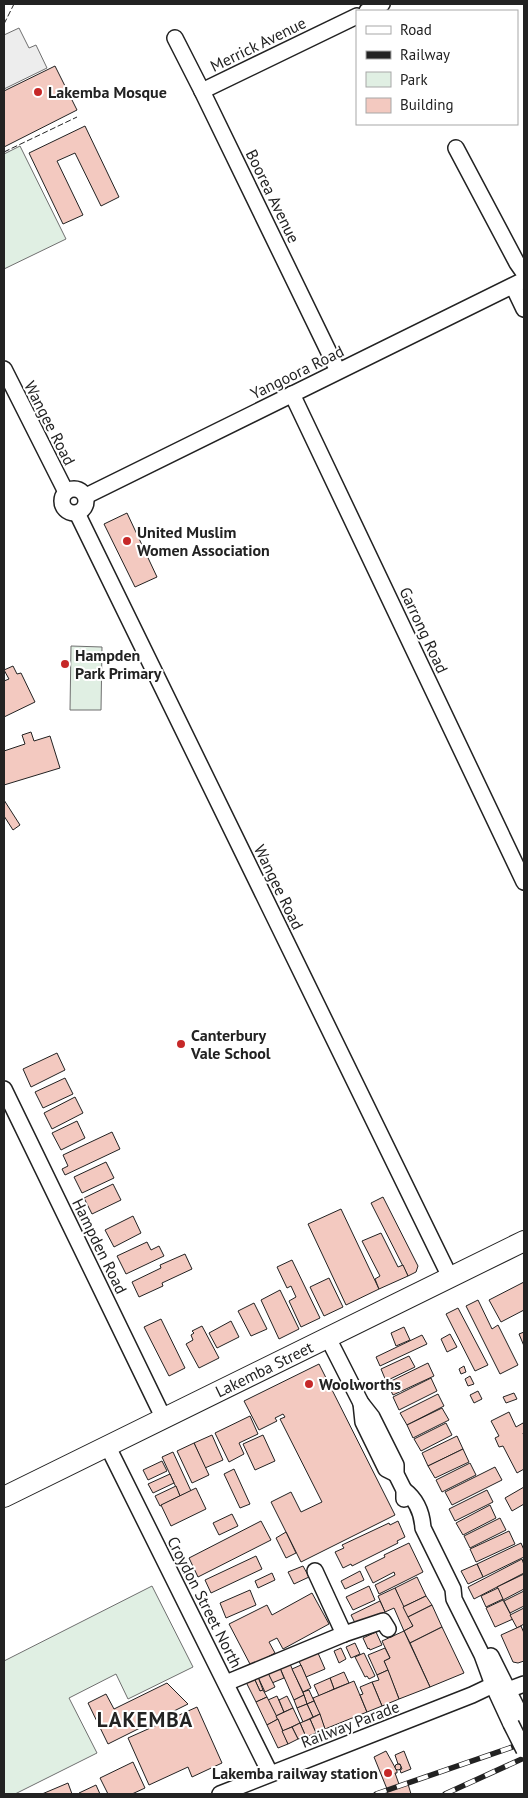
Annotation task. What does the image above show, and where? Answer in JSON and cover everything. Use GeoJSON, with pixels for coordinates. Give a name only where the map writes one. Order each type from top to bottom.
{"type":"FeatureCollection","features":[{"type":"Feature","properties":{"kind":"main road","name":"Lakemba Street"},"geometry":{"type":"LineString","coordinates":[[4,1497],[524,1241]]}},
{"type":"Feature","properties":{"kind":"street"},"geometry":{"type":"LineString","coordinates":[[369,10],[382,4]]}},
{"type":"Feature","properties":{"kind":"street","name":"Merrick Avenue"},"geometry":{"type":"LineString","coordinates":[[202,91],[356,16]]}},
{"type":"Feature","properties":{"kind":"street","name":"Boorea Avenue"},"geometry":{"type":"LineString","coordinates":[[174,38],[202,91],[338,371]]}},
{"type":"Feature","properties":{"kind":"street"},"geometry":{"type":"LineString","coordinates":[[456,148],[524,273]]}},
{"type":"Feature","properties":{"kind":"street"},"geometry":{"type":"LineString","coordinates":[[519,283],[524,309]]}},
{"type":"Feature","properties":{"kind":"street","name":"Yangoora Road"},"geometry":{"type":"LineString","coordinates":[[86,496],[519,283]]}},
{"type":"Feature","properties":{"kind":"street","name":"Wangee Road"},"geometry":{"type":"LineString","coordinates":[[4,369],[66,492]]}},
{"type":"Feature","properties":{"kind":"street","name":"Garrong Road"},"geometry":{"type":"LineString","coordinates":[[292,394],[524,882]]}},
{"type":"Feature","properties":{"kind":"street"},"geometry":{"type":"LineString","coordinates":[[69,490],[81,490],[86,496],[85,507],[77,513],[69,512],[63,506],[62,499],[66,492],[69,490]]}},
{"type":"Feature","properties":{"kind":"street","name":"Wangee Road"},"geometry":{"type":"LineString","coordinates":[[77,513],[450,1277]]}},
{"type":"Feature","properties":{"kind":"street","name":"Hampden Road"},"geometry":{"type":"LineString","coordinates":[[4,1089],[164,1419]]}},
{"type":"Feature","properties":{"kind":"street"},"geometry":{"type":"LineString","coordinates":[[328,1338],[360,1404],[363,1422],[386,1469],[396,1474],[404,1490],[404,1500],[414,1522],[423,1528],[453,1589],[454,1599],[482,1655],[493,1686],[519,1722]]}},
{"type":"Feature","properties":{"kind":"street","name":"Croydon Street North"},"geometry":{"type":"LineString","coordinates":[[108,1447],[270,1773]]}},
{"type":"Feature","properties":{"kind":"street"},"geometry":{"type":"LineString","coordinates":[[315,1571],[344,1634]]}},
{"type":"Feature","properties":{"kind":"street"},"geometry":{"type":"LineString","coordinates":[[453,1589],[462,1596],[508,1690],[519,1722],[524,1750]]}},
{"type":"Feature","properties":{"kind":"street"},"geometry":{"type":"LineString","coordinates":[[226,1682],[344,1634],[383,1621],[388,1629]]}},
{"type":"Feature","properties":{"kind":"street"},"geometry":{"type":"LineString","coordinates":[[508,1690],[524,1684]]}},
{"type":"Feature","properties":{"kind":"street","name":"Railway Parade"},"geometry":{"type":"LineString","coordinates":[[220,1794],[472,1696],[493,1686]]}},
{"type":"Feature","properties":{"kind":"green space"},"geometry":{"type":"Polygon","coordinates":[[[20,146],[66,239],[4,269],[4,154],[20,146]]]}},
{"type":"Feature","properties":{"kind":"green space"},"geometry":{"type":"Polygon","coordinates":[[[71,646],[102,647],[101,710],[70,710],[71,646]]]}},
{"type":"Feature","properties":{"kind":"green space"},"geometry":{"type":"Polygon","coordinates":[[[152,1586],[193,1667],[128,1699],[116,1674],[69,1698],[97,1753],[15,1794],[4,1794],[4,1661],[152,1586]]]}},
{"type":"Feature","properties":{"kind":"shaded area"},"geometry":{"type":"Polygon","coordinates":[[[19,28],[29,48],[36,45],[47,68],[4,89],[4,35],[19,28]]]}},
{"type":"Feature","properties":{"kind":"building"},"geometry":{"type":"Polygon","coordinates":[[[55,66],[77,110],[4,147],[4,91],[55,66]]]}},
{"type":"Feature","properties":{"kind":"building"},"geometry":{"type":"Polygon","coordinates":[[[85,126],[119,197],[101,206],[75,153],[57,161],[83,215],[63,224],[29,153],[85,126]]]}},
{"type":"Feature","properties":{"kind":"building","name":"United Muslim Women Association"},"geometry":{"type":"Polygon","coordinates":[[[127,513],[157,577],[135,587],[104,524],[127,513]]]}},
{"type":"Feature","properties":{"kind":"building"},"geometry":{"type":"Polygon","coordinates":[[[13,666],[17,674],[21,673],[35,702],[4,717],[4,681],[9,679],[4,670],[13,666]]]}},
{"type":"Feature","properties":{"kind":"building"},"geometry":{"type":"Polygon","coordinates":[[[31,732],[34,741],[50,736],[60,768],[4,785],[4,751],[25,744],[22,735],[31,732]]]}},
{"type":"Feature","properties":{"kind":"building"},"geometry":{"type":"Polygon","coordinates":[[[4,800],[20,825],[13,830],[4,816],[4,800]]]}},
{"type":"Feature","properties":{"kind":"building"},"geometry":{"type":"Polygon","coordinates":[[[57,1053],[65,1070],[31,1087],[23,1069],[57,1053]]]}},
{"type":"Feature","properties":{"kind":"building"},"geometry":{"type":"Polygon","coordinates":[[[65,1078],[73,1094],[43,1108],[35,1092],[65,1078]]]}},
{"type":"Feature","properties":{"kind":"building"},"geometry":{"type":"Polygon","coordinates":[[[75,1097],[83,1113],[52,1129],[44,1113],[75,1097]]]}},
{"type":"Feature","properties":{"kind":"building"},"geometry":{"type":"Polygon","coordinates":[[[77,1121],[85,1138],[61,1150],[52,1133],[77,1121]]]}},
{"type":"Feature","properties":{"kind":"building"},"geometry":{"type":"Polygon","coordinates":[[[112,1132],[120,1149],[65,1175],[62,1169],[68,1166],[63,1155],[112,1132]]]}},
{"type":"Feature","properties":{"kind":"building"},"geometry":{"type":"Polygon","coordinates":[[[106,1162],[114,1178],[82,1193],[74,1177],[106,1162]]]}},
{"type":"Feature","properties":{"kind":"building"},"geometry":{"type":"Polygon","coordinates":[[[113,1184],[121,1200],[92,1214],[84,1198],[113,1184]]]}},
{"type":"Feature","properties":{"kind":"building"},"geometry":{"type":"Polygon","coordinates":[[[383,1197],[418,1266],[416,1272],[408,1276],[371,1203],[383,1197]]]}},
{"type":"Feature","properties":{"kind":"building"},"geometry":{"type":"Polygon","coordinates":[[[341,1209],[379,1289],[346,1305],[308,1224],[341,1209]]]}},
{"type":"Feature","properties":{"kind":"building"},"geometry":{"type":"Polygon","coordinates":[[[133,1216],[141,1233],[114,1247],[105,1230],[133,1216]]]}},
{"type":"Feature","properties":{"kind":"building"},"geometry":{"type":"Polygon","coordinates":[[[381,1233],[398,1267],[403,1265],[408,1276],[379,1289],[375,1279],[380,1276],[362,1241],[381,1233]]]}},
{"type":"Feature","properties":{"kind":"building"},"geometry":{"type":"Polygon","coordinates":[[[147,1242],[151,1250],[159,1246],[164,1256],[126,1274],[117,1256],[147,1242]]]}},
{"type":"Feature","properties":{"kind":"building"},"geometry":{"type":"Polygon","coordinates":[[[185,1254],[192,1269],[162,1283],[163,1286],[139,1297],[132,1282],[161,1268],[160,1265],[185,1254]]]}},
{"type":"Feature","properties":{"kind":"building"},"geometry":{"type":"Polygon","coordinates":[[[292,1260],[320,1318],[301,1327],[289,1301],[296,1297],[291,1286],[287,1288],[277,1267],[292,1260]]]}},
{"type":"Feature","properties":{"kind":"building"},"geometry":{"type":"Polygon","coordinates":[[[329,1278],[343,1307],[324,1316],[310,1287],[329,1278]]]}},
{"type":"Feature","properties":{"kind":"building"},"geometry":{"type":"Polygon","coordinates":[[[524,1282],[524,1310],[501,1322],[489,1300],[524,1282]]]}},
{"type":"Feature","properties":{"kind":"building"},"geometry":{"type":"Polygon","coordinates":[[[280,1290],[299,1329],[279,1339],[261,1300],[280,1290]]]}},
{"type":"Feature","properties":{"kind":"building"},"geometry":{"type":"Polygon","coordinates":[[[478,1300],[492,1329],[498,1325],[518,1365],[500,1374],[466,1306],[478,1300]]]}},
{"type":"Feature","properties":{"kind":"building"},"geometry":{"type":"Polygon","coordinates":[[[254,1303],[267,1329],[251,1336],[238,1311],[254,1303]]]}},
{"type":"Feature","properties":{"kind":"building"},"geometry":{"type":"Polygon","coordinates":[[[458,1308],[488,1365],[475,1371],[446,1314],[458,1308]]]}},
{"type":"Feature","properties":{"kind":"building"},"geometry":{"type":"Polygon","coordinates":[[[161,1319],[185,1368],[169,1376],[144,1327],[161,1319]]]}},
{"type":"Feature","properties":{"kind":"building"},"geometry":{"type":"Polygon","coordinates":[[[231,1321],[239,1337],[217,1348],[209,1333],[231,1321]]]}},
{"type":"Feature","properties":{"kind":"building"},"geometry":{"type":"Polygon","coordinates":[[[202,1326],[219,1358],[199,1368],[186,1344],[193,1340],[191,1335],[194,1333],[192,1331],[202,1326]]]}},
{"type":"Feature","properties":{"kind":"building"},"geometry":{"type":"Polygon","coordinates":[[[404,1327],[410,1340],[396,1346],[391,1333],[404,1327]]]}},
{"type":"Feature","properties":{"kind":"building"},"geometry":{"type":"Polygon","coordinates":[[[524,1332],[524,1346],[519,1334],[524,1332]]]}},
{"type":"Feature","properties":{"kind":"building"},"geometry":{"type":"Polygon","coordinates":[[[450,1334],[457,1347],[447,1352],[441,1339],[450,1334]]]}},
{"type":"Feature","properties":{"kind":"building"},"geometry":{"type":"Polygon","coordinates":[[[422,1335],[427,1344],[380,1366],[376,1357],[422,1335]]]}},
{"type":"Feature","properties":{"kind":"building"},"geometry":{"type":"Polygon","coordinates":[[[409,1356],[415,1367],[386,1381],[381,1369],[409,1356]]]}},
{"type":"Feature","properties":{"kind":"building"},"geometry":{"type":"Polygon","coordinates":[[[428,1363],[434,1376],[393,1395],[387,1383],[428,1363]]]}},
{"type":"Feature","properties":{"kind":"building"},"geometry":{"type":"Polygon","coordinates":[[[319,1364],[395,1515],[301,1562],[271,1502],[291,1492],[301,1512],[322,1502],[280,1419],[285,1417],[283,1414],[275,1418],[277,1421],[259,1430],[244,1401],[319,1364]]]}},
{"type":"Feature","properties":{"kind":"building"},"geometry":{"type":"Polygon","coordinates":[[[464,1366],[466,1372],[461,1374],[459,1369],[464,1366]]]}},
{"type":"Feature","properties":{"kind":"building"},"geometry":{"type":"Polygon","coordinates":[[[470,1376],[474,1384],[468,1386],[465,1379],[470,1376]]]}},
{"type":"Feature","properties":{"kind":"building"},"geometry":{"type":"Polygon","coordinates":[[[431,1378],[437,1391],[399,1410],[393,1397],[431,1378]]]}},
{"type":"Feature","properties":{"kind":"building"},"geometry":{"type":"Polygon","coordinates":[[[478,1391],[482,1399],[474,1403],[470,1395],[478,1391]]]}},
{"type":"Feature","properties":{"kind":"building"},"geometry":{"type":"Polygon","coordinates":[[[514,1393],[517,1399],[506,1403],[503,1397],[514,1393]]]}},
{"type":"Feature","properties":{"kind":"building"},"geometry":{"type":"Polygon","coordinates":[[[438,1394],[444,1406],[407,1425],[400,1413],[438,1394]]]}},
{"type":"Feature","properties":{"kind":"building"},"geometry":{"type":"Polygon","coordinates":[[[442,1408],[449,1420],[413,1438],[407,1425],[442,1408]]]}},
{"type":"Feature","properties":{"kind":"building"},"geometry":{"type":"Polygon","coordinates":[[[509,1412],[516,1427],[523,1423],[524,1425],[524,1469],[517,1473],[503,1446],[499,1447],[495,1438],[499,1436],[491,1421],[509,1412]]]}},
{"type":"Feature","properties":{"kind":"building"},"geometry":{"type":"Polygon","coordinates":[[[250,1416],[258,1434],[239,1443],[244,1454],[229,1462],[215,1433],[250,1416]]]}},
{"type":"Feature","properties":{"kind":"building"},"geometry":{"type":"Polygon","coordinates":[[[446,1423],[452,1435],[421,1451],[414,1439],[446,1423]]]}},
{"type":"Feature","properties":{"kind":"building"},"geometry":{"type":"Polygon","coordinates":[[[212,1435],[223,1460],[205,1468],[194,1443],[212,1435]]]}},
{"type":"Feature","properties":{"kind":"building"},"geometry":{"type":"Polygon","coordinates":[[[263,1435],[275,1461],[255,1470],[243,1444],[263,1435]]]}},
{"type":"Feature","properties":{"kind":"building"},"geometry":{"type":"Polygon","coordinates":[[[457,1436],[463,1449],[428,1466],[422,1453],[457,1436]]]}},
{"type":"Feature","properties":{"kind":"building"},"geometry":{"type":"Polygon","coordinates":[[[194,1443],[209,1475],[192,1483],[177,1451],[194,1443]]]}},
{"type":"Feature","properties":{"kind":"building"},"geometry":{"type":"Polygon","coordinates":[[[463,1449],[469,1462],[435,1478],[428,1466],[463,1449]]]}},
{"type":"Feature","properties":{"kind":"building"},"geometry":{"type":"Polygon","coordinates":[[[173,1452],[191,1491],[180,1496],[162,1457],[173,1452]]]}},
{"type":"Feature","properties":{"kind":"building"},"geometry":{"type":"Polygon","coordinates":[[[162,1461],[167,1471],[148,1480],[143,1470],[162,1461]]]}},
{"type":"Feature","properties":{"kind":"building"},"geometry":{"type":"Polygon","coordinates":[[[470,1463],[476,1475],[442,1492],[436,1480],[470,1463]]]}},
{"type":"Feature","properties":{"kind":"building"},"geometry":{"type":"Polygon","coordinates":[[[495,1467],[502,1480],[452,1505],[445,1492],[495,1467]]]}},
{"type":"Feature","properties":{"kind":"building"},"geometry":{"type":"Polygon","coordinates":[[[234,1469],[250,1504],[240,1508],[224,1474],[234,1469]]]}},
{"type":"Feature","properties":{"kind":"building"},"geometry":{"type":"Polygon","coordinates":[[[170,1474],[174,1483],[153,1493],[148,1484],[170,1474]]]}},
{"type":"Feature","properties":{"kind":"building"},"geometry":{"type":"Polygon","coordinates":[[[176,1486],[180,1496],[160,1506],[155,1496],[176,1486]]]}},
{"type":"Feature","properties":{"kind":"building"},"geometry":{"type":"Polygon","coordinates":[[[524,1487],[524,1504],[512,1511],[505,1498],[524,1487]]]}},
{"type":"Feature","properties":{"kind":"building"},"geometry":{"type":"Polygon","coordinates":[[[196,1488],[206,1509],[171,1526],[161,1505],[196,1488]]]}},
{"type":"Feature","properties":{"kind":"building"},"geometry":{"type":"Polygon","coordinates":[[[487,1490],[493,1502],[455,1521],[449,1509],[487,1490]]]}},
{"type":"Feature","properties":{"kind":"building"},"geometry":{"type":"Polygon","coordinates":[[[490,1505],[496,1518],[463,1535],[456,1523],[490,1505]]]}},
{"type":"Feature","properties":{"kind":"building"},"geometry":{"type":"Polygon","coordinates":[[[232,1514],[238,1526],[219,1535],[213,1523],[232,1514]]]}},
{"type":"Feature","properties":{"kind":"building"},"geometry":{"type":"Polygon","coordinates":[[[500,1518],[506,1530],[470,1548],[464,1536],[500,1518]]]}},
{"type":"Feature","properties":{"kind":"building"},"geometry":{"type":"Polygon","coordinates":[[[261,1521],[271,1540],[198,1577],[189,1558],[261,1521]]]}},
{"type":"Feature","properties":{"kind":"building"},"geometry":{"type":"Polygon","coordinates":[[[398,1521],[405,1537],[397,1541],[398,1543],[352,1566],[351,1564],[343,1568],[335,1552],[344,1548],[342,1545],[389,1523],[390,1525],[398,1521]]]}},
{"type":"Feature","properties":{"kind":"building"},"geometry":{"type":"Polygon","coordinates":[[[509,1531],[515,1544],[476,1562],[470,1549],[509,1531]]]}},
{"type":"Feature","properties":{"kind":"building"},"geometry":{"type":"Polygon","coordinates":[[[286,1532],[296,1553],[286,1558],[276,1538],[286,1532]]]}},
{"type":"Feature","properties":{"kind":"building"},"geometry":{"type":"Polygon","coordinates":[[[409,1543],[423,1572],[379,1594],[375,1585],[395,1575],[394,1572],[373,1583],[365,1567],[409,1543]]]}},
{"type":"Feature","properties":{"kind":"building"},"geometry":{"type":"Polygon","coordinates":[[[521,1543],[524,1557],[483,1577],[477,1564],[521,1543]]]}},
{"type":"Feature","properties":{"kind":"building"},"geometry":{"type":"Polygon","coordinates":[[[256,1556],[262,1569],[211,1593],[205,1580],[256,1556]]]}},
{"type":"Feature","properties":{"kind":"building"},"geometry":{"type":"Polygon","coordinates":[[[522,1559],[524,1573],[474,1599],[468,1587],[522,1559]]]}},
{"type":"Feature","properties":{"kind":"building"},"geometry":{"type":"Polygon","coordinates":[[[477,1564],[483,1577],[468,1584],[461,1571],[477,1564]]]}},
{"type":"Feature","properties":{"kind":"building"},"geometry":{"type":"Polygon","coordinates":[[[303,1566],[309,1577],[294,1584],[288,1572],[303,1566]]]}},
{"type":"Feature","properties":{"kind":"building"},"geometry":{"type":"Polygon","coordinates":[[[360,1571],[364,1580],[345,1589],[341,1581],[360,1571]]]}},
{"type":"Feature","properties":{"kind":"building"},"geometry":{"type":"Polygon","coordinates":[[[272,1573],[275,1580],[258,1588],[255,1581],[272,1573]]]}},
{"type":"Feature","properties":{"kind":"building"},"geometry":{"type":"Polygon","coordinates":[[[524,1574],[524,1589],[503,1600],[497,1587],[524,1574]]]}},
{"type":"Feature","properties":{"kind":"building"},"geometry":{"type":"Polygon","coordinates":[[[417,1577],[426,1596],[403,1607],[395,1588],[417,1577]]]}},
{"type":"Feature","properties":{"kind":"building"},"geometry":{"type":"Polygon","coordinates":[[[369,1586],[375,1600],[353,1610],[346,1597],[369,1586]]]}},
{"type":"Feature","properties":{"kind":"building"},"geometry":{"type":"Polygon","coordinates":[[[395,1588],[413,1626],[404,1631],[394,1608],[385,1612],[378,1596],[395,1588]]]}},
{"type":"Feature","properties":{"kind":"building"},"geometry":{"type":"Polygon","coordinates":[[[498,1588],[503,1599],[486,1607],[481,1596],[498,1588]]]}},
{"type":"Feature","properties":{"kind":"building"},"geometry":{"type":"Polygon","coordinates":[[[250,1590],[256,1605],[226,1618],[220,1603],[250,1590]]]}},
{"type":"Feature","properties":{"kind":"building"},"geometry":{"type":"Polygon","coordinates":[[[524,1591],[524,1606],[510,1613],[504,1601],[524,1591]]]}},
{"type":"Feature","properties":{"kind":"building"},"geometry":{"type":"Polygon","coordinates":[[[312,1593],[329,1624],[283,1649],[277,1638],[269,1642],[275,1653],[251,1666],[229,1624],[267,1605],[272,1615],[312,1593]]]}},
{"type":"Feature","properties":{"kind":"building"},"geometry":{"type":"Polygon","coordinates":[[[426,1596],[432,1605],[408,1617],[403,1607],[426,1596]]]}},
{"type":"Feature","properties":{"kind":"building"},"geometry":{"type":"Polygon","coordinates":[[[503,1600],[513,1619],[495,1627],[486,1608],[503,1600]]]}},
{"type":"Feature","properties":{"kind":"building"},"geometry":{"type":"Polygon","coordinates":[[[380,1601],[385,1612],[356,1625],[351,1615],[380,1601]]]}},
{"type":"Feature","properties":{"kind":"building"},"geometry":{"type":"Polygon","coordinates":[[[432,1605],[442,1627],[410,1643],[404,1631],[413,1626],[408,1617],[432,1605]]]}},
{"type":"Feature","properties":{"kind":"building"},"geometry":{"type":"Polygon","coordinates":[[[524,1608],[524,1624],[517,1628],[510,1615],[524,1608]]]}},
{"type":"Feature","properties":{"kind":"building"},"geometry":{"type":"Polygon","coordinates":[[[521,1626],[524,1633],[524,1661],[518,1663],[513,1662],[501,1635],[521,1626]]]}},
{"type":"Feature","properties":{"kind":"building"},"geometry":{"type":"Polygon","coordinates":[[[442,1627],[464,1673],[430,1687],[410,1643],[442,1627]]]}},
{"type":"Feature","properties":{"kind":"building"},"geometry":{"type":"Polygon","coordinates":[[[404,1631],[430,1687],[399,1699],[384,1661],[390,1658],[382,1641],[404,1631]]]}},
{"type":"Feature","properties":{"kind":"building"},"geometry":{"type":"Polygon","coordinates":[[[376,1632],[382,1645],[370,1650],[363,1638],[376,1632]]]}},
{"type":"Feature","properties":{"kind":"building"},"geometry":{"type":"Polygon","coordinates":[[[355,1643],[360,1654],[351,1658],[346,1647],[355,1643]]]}},
{"type":"Feature","properties":{"kind":"building"},"geometry":{"type":"Polygon","coordinates":[[[341,1648],[346,1659],[339,1663],[334,1651],[341,1648]]]}},
{"type":"Feature","properties":{"kind":"building"},"geometry":{"type":"Polygon","coordinates":[[[385,1648],[390,1658],[384,1661],[388,1670],[377,1675],[368,1655],[385,1648]]]}},
{"type":"Feature","properties":{"kind":"building"},"geometry":{"type":"Polygon","coordinates":[[[318,1653],[325,1669],[306,1677],[299,1661],[318,1653]]]}},
{"type":"Feature","properties":{"kind":"building"},"geometry":{"type":"Polygon","coordinates":[[[364,1653],[375,1676],[369,1679],[367,1676],[365,1677],[355,1657],[364,1653]]]}},
{"type":"Feature","properties":{"kind":"building"},"geometry":{"type":"Polygon","coordinates":[[[290,1664],[304,1695],[294,1700],[280,1668],[290,1664]]]}},
{"type":"Feature","properties":{"kind":"building"},"geometry":{"type":"Polygon","coordinates":[[[301,1665],[311,1688],[303,1692],[292,1669],[301,1665]]]}},
{"type":"Feature","properties":{"kind":"building"},"geometry":{"type":"Polygon","coordinates":[[[280,1668],[284,1678],[272,1683],[268,1673],[280,1668]]]}},
{"type":"Feature","properties":{"kind":"building"},"geometry":{"type":"Polygon","coordinates":[[[388,1670],[399,1699],[382,1706],[372,1682],[379,1680],[377,1675],[388,1670]]]}},
{"type":"Feature","properties":{"kind":"building"},"geometry":{"type":"Polygon","coordinates":[[[344,1672],[349,1683],[334,1689],[330,1678],[344,1672]]]}},
{"type":"Feature","properties":{"kind":"building"},"geometry":{"type":"Polygon","coordinates":[[[268,1673],[275,1687],[265,1692],[258,1677],[268,1673]]]}},
{"type":"Feature","properties":{"kind":"building"},"geometry":{"type":"Polygon","coordinates":[[[258,1677],[263,1690],[260,1691],[254,1678],[258,1677]]]}},
{"type":"Feature","properties":{"kind":"building"},"geometry":{"type":"Polygon","coordinates":[[[254,1678],[260,1691],[263,1690],[267,1697],[256,1702],[246,1682],[254,1678]]]}},
{"type":"Feature","properties":{"kind":"building"},"geometry":{"type":"Polygon","coordinates":[[[330,1678],[334,1689],[319,1696],[314,1685],[330,1678]]]}},
{"type":"Feature","properties":{"kind":"building"},"geometry":{"type":"Polygon","coordinates":[[[354,1681],[367,1712],[325,1729],[313,1698],[354,1681]]]}},
{"type":"Feature","properties":{"kind":"building"},"geometry":{"type":"Polygon","coordinates":[[[372,1682],[382,1706],[367,1712],[360,1695],[363,1694],[360,1687],[372,1682]]]}},
{"type":"Feature","properties":{"kind":"building"},"geometry":{"type":"Polygon","coordinates":[[[167,1683],[188,1704],[108,1744],[88,1703],[106,1694],[114,1709],[167,1683]]]}},
{"type":"Feature","properties":{"kind":"building"},"geometry":{"type":"Polygon","coordinates":[[[309,1690],[314,1701],[307,1704],[303,1692],[309,1690]]]}},
{"type":"Feature","properties":{"kind":"building"},"geometry":{"type":"Polygon","coordinates":[[[304,1695],[307,1704],[297,1708],[294,1700],[304,1695]]]}},
{"type":"Feature","properties":{"kind":"building"},"geometry":{"type":"Polygon","coordinates":[[[277,1696],[284,1712],[276,1716],[268,1700],[277,1696]]]}},
{"type":"Feature","properties":{"kind":"building"},"geometry":{"type":"Polygon","coordinates":[[[287,1696],[293,1708],[284,1712],[279,1700],[287,1696]]]}},
{"type":"Feature","properties":{"kind":"building"},"geometry":{"type":"Polygon","coordinates":[[[267,1697],[278,1719],[267,1725],[256,1702],[267,1697]]]}},
{"type":"Feature","properties":{"kind":"building"},"geometry":{"type":"Polygon","coordinates":[[[314,1701],[320,1714],[313,1717],[307,1704],[314,1701]]]}},
{"type":"Feature","properties":{"kind":"building"},"geometry":{"type":"Polygon","coordinates":[[[307,1704],[313,1717],[303,1722],[297,1708],[307,1704]]]}},
{"type":"Feature","properties":{"kind":"building"},"geometry":{"type":"Polygon","coordinates":[[[197,1707],[222,1763],[192,1777],[188,1767],[149,1785],[128,1738],[197,1707]]]}},
{"type":"Feature","properties":{"kind":"building"},"geometry":{"type":"Polygon","coordinates":[[[293,1708],[300,1723],[283,1731],[276,1716],[293,1708]]]}},
{"type":"Feature","properties":{"kind":"building"},"geometry":{"type":"Polygon","coordinates":[[[320,1714],[325,1729],[316,1733],[310,1719],[320,1714]]]}},
{"type":"Feature","properties":{"kind":"building"},"geometry":{"type":"Polygon","coordinates":[[[278,1719],[288,1744],[278,1748],[267,1725],[278,1719]]]}},
{"type":"Feature","properties":{"kind":"building"},"geometry":{"type":"Polygon","coordinates":[[[310,1719],[316,1733],[306,1737],[300,1723],[310,1719]]]}},
{"type":"Feature","properties":{"kind":"building"},"geometry":{"type":"Polygon","coordinates":[[[300,1723],[306,1737],[298,1739],[292,1727],[300,1723]]]}},
{"type":"Feature","properties":{"kind":"building"},"geometry":{"type":"Polygon","coordinates":[[[292,1727],[298,1739],[288,1744],[282,1731],[292,1727]]]}},
{"type":"Feature","properties":{"kind":"building","name":"Lakemba railway station"},"geometry":{"type":"Polygon","coordinates":[[[386,1751],[397,1771],[395,1773],[400,1787],[408,1784],[411,1794],[376,1794],[387,1789],[374,1757],[386,1751]]]}},
{"type":"Feature","properties":{"kind":"building"},"geometry":{"type":"Polygon","coordinates":[[[404,1751],[411,1769],[401,1773],[400,1770],[402,1769],[395,1755],[404,1751]]]}},
{"type":"Feature","properties":{"kind":"building"},"geometry":{"type":"Polygon","coordinates":[[[133,1762],[145,1788],[132,1794],[108,1794],[100,1778],[133,1762]]]}},
{"type":"Feature","properties":{"kind":"building"},"geometry":{"type":"Polygon","coordinates":[[[398,1764],[401,1767],[398,1770],[395,1767],[398,1764]]]}},
{"type":"Feature","properties":{"kind":"building"},"geometry":{"type":"Polygon","coordinates":[[[68,1783],[72,1794],[42,1794],[68,1783]]]}},
{"type":"Feature","properties":{"kind":"building"},"geometry":{"type":"Polygon","coordinates":[[[96,1785],[100,1794],[79,1793],[96,1785]]]}},
{"type":"Feature","properties":{"kind":"railway"},"geometry":{"type":"LineString","coordinates":[[376,1794],[524,1743]]}},
{"type":"Feature","properties":{"kind":"railway"},"geometry":{"type":"LineString","coordinates":[[445,1794],[524,1758]]}},
{"type":"Feature","properties":{"kind":"fence"},"geometry":{"type":"LineString","coordinates":[[4,24],[14,4]]}},
{"type":"Feature","properties":{"kind":"fence"},"geometry":{"type":"LineString","coordinates":[[4,152],[77,117]]}},
{"type":"Feature","properties":{"kind":"place","name":"Lakemba Mosque"},"geometry":{"type":"Point","coordinates":[38,92]}},
{"type":"Feature","properties":{"kind":"place","name":"United Muslim Women Association"},"geometry":{"type":"Point","coordinates":[127,541]}},
{"type":"Feature","properties":{"kind":"place","name":"Hampden Park Primary"},"geometry":{"type":"Point","coordinates":[65,664]}},
{"type":"Feature","properties":{"kind":"place","name":"Canterbury Vale School"},"geometry":{"type":"Point","coordinates":[181,1044]}},
{"type":"Feature","properties":{"kind":"place","name":"Woolworths"},"geometry":{"type":"Point","coordinates":[309,1384]}},
{"type":"Feature","properties":{"kind":"place","name":"Lakemba railway station"},"geometry":{"type":"Point","coordinates":[388,1773]}},
{"type":"Feature","properties":{"kind":"district","name":"LAKEMBA"},"geometry":{"type":"Point","coordinates":[145,1719]}}]}
